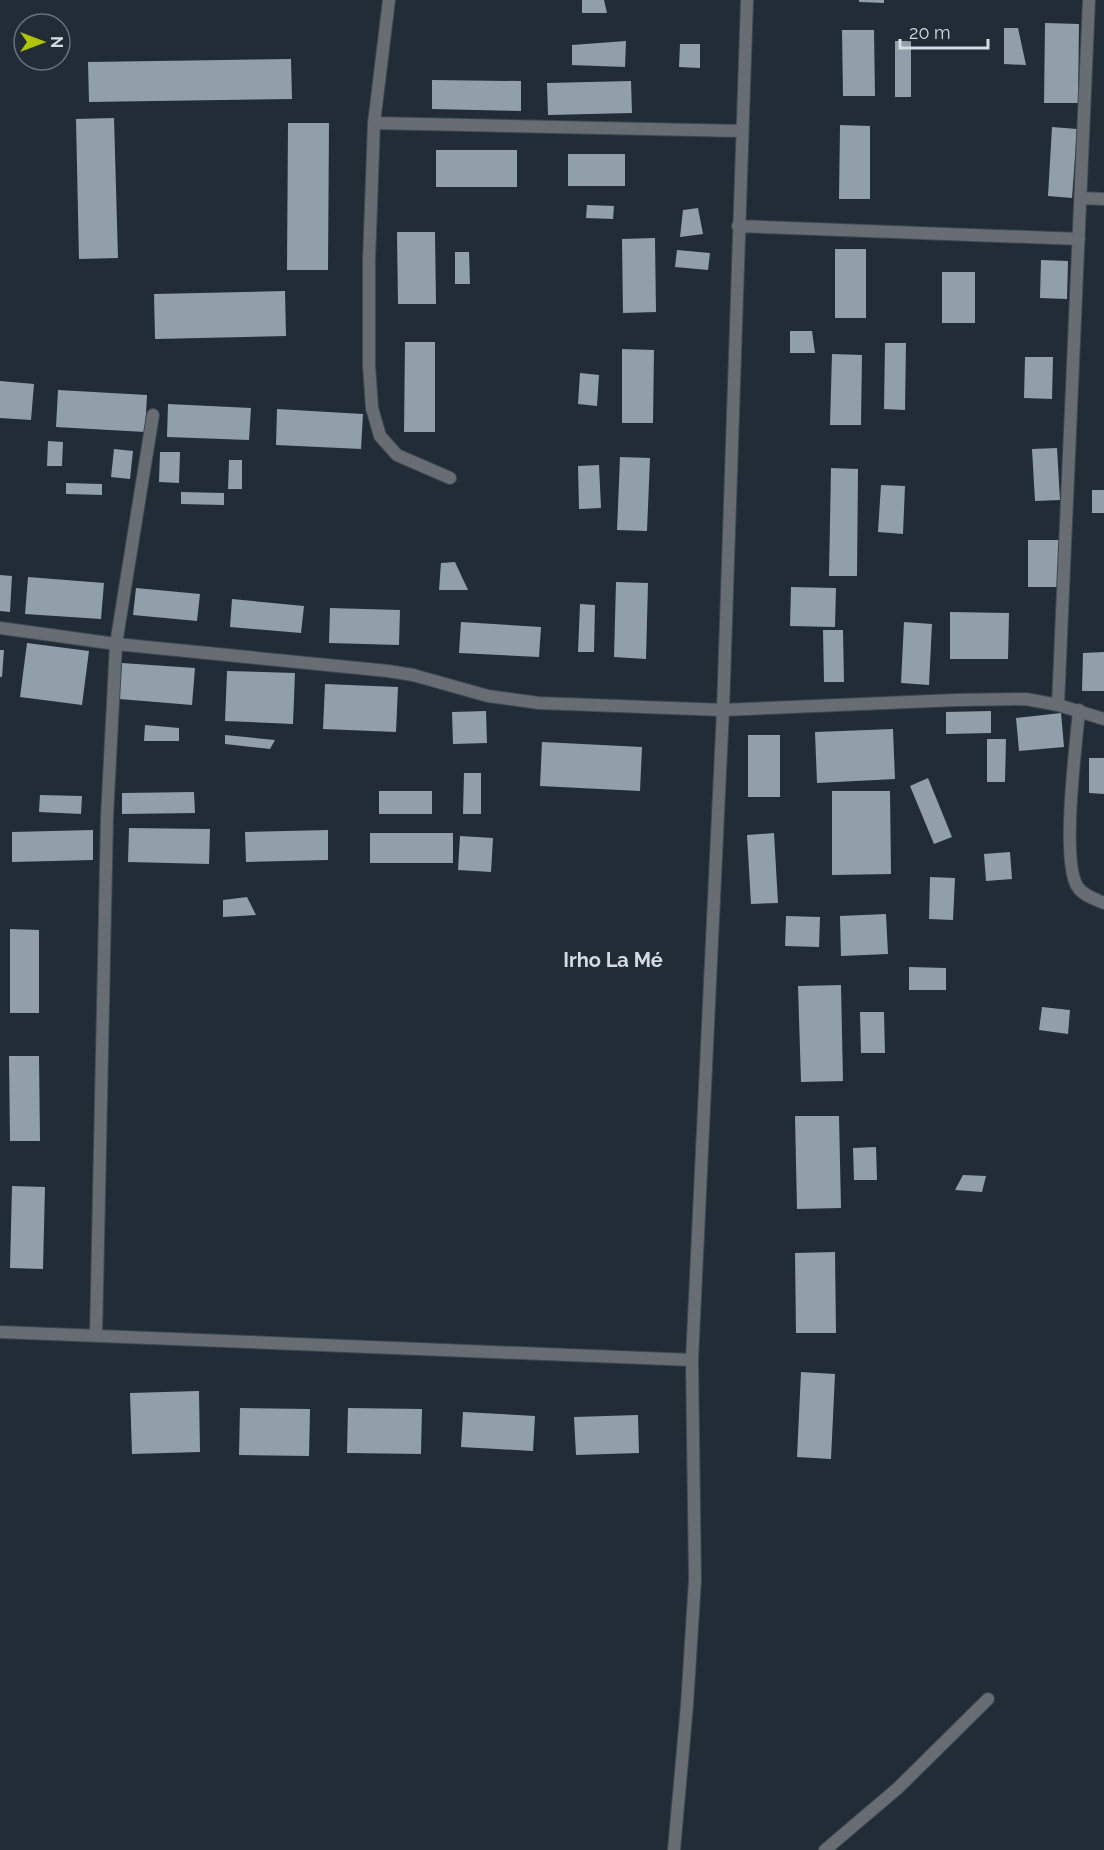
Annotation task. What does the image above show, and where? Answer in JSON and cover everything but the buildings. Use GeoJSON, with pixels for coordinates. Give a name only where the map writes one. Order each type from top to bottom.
{"type":"FeatureCollection","features":[{"type":"Feature","properties":{"kind":"street"},"geometry":{"type":"LineString","coordinates":[[389,0],[374,123],[369,273],[369,366],[372,408],[380,436],[397,455],[450,478]]}},
{"type":"Feature","properties":{"kind":"street"},"geometry":{"type":"LineString","coordinates":[[674,1850],[695,1580],[692,1360],[723,710],[747,0]]}},
{"type":"Feature","properties":{"kind":"street"},"geometry":{"type":"LineString","coordinates":[[1058,705],[1089,0]]}},
{"type":"Feature","properties":{"kind":"street"},"geometry":{"type":"LineString","coordinates":[[374,123],[742,131]]}},
{"type":"Feature","properties":{"kind":"street"},"geometry":{"type":"LineString","coordinates":[[1080,198],[1104,199]]}},
{"type":"Feature","properties":{"kind":"street"},"geometry":{"type":"LineString","coordinates":[[738,226],[1079,239]]}},
{"type":"Feature","properties":{"kind":"street"},"geometry":{"type":"LineString","coordinates":[[96,1336],[107,817],[116,644],[153,415]]}},
{"type":"Feature","properties":{"kind":"street"},"geometry":{"type":"LineString","coordinates":[[0,628],[116,644],[388,671],[413,675],[488,696],[539,703],[723,710],[1026,699],[1079,710],[1104,719]]}},
{"type":"Feature","properties":{"kind":"street"},"geometry":{"type":"LineString","coordinates":[[1079,710],[1071,822],[1072,874],[1080,890],[1104,903]]}},
{"type":"Feature","properties":{"kind":"street"},"geometry":{"type":"LineString","coordinates":[[0,1332],[692,1360]]}},
{"type":"Feature","properties":{"kind":"street"},"geometry":{"type":"LineString","coordinates":[[825,1850],[898,1788],[988,1699]]}},
{"type":"Feature","properties":{"kind":"district","name":"Irho La Mé"},"geometry":{"type":"Point","coordinates":[613,960]}}]}
